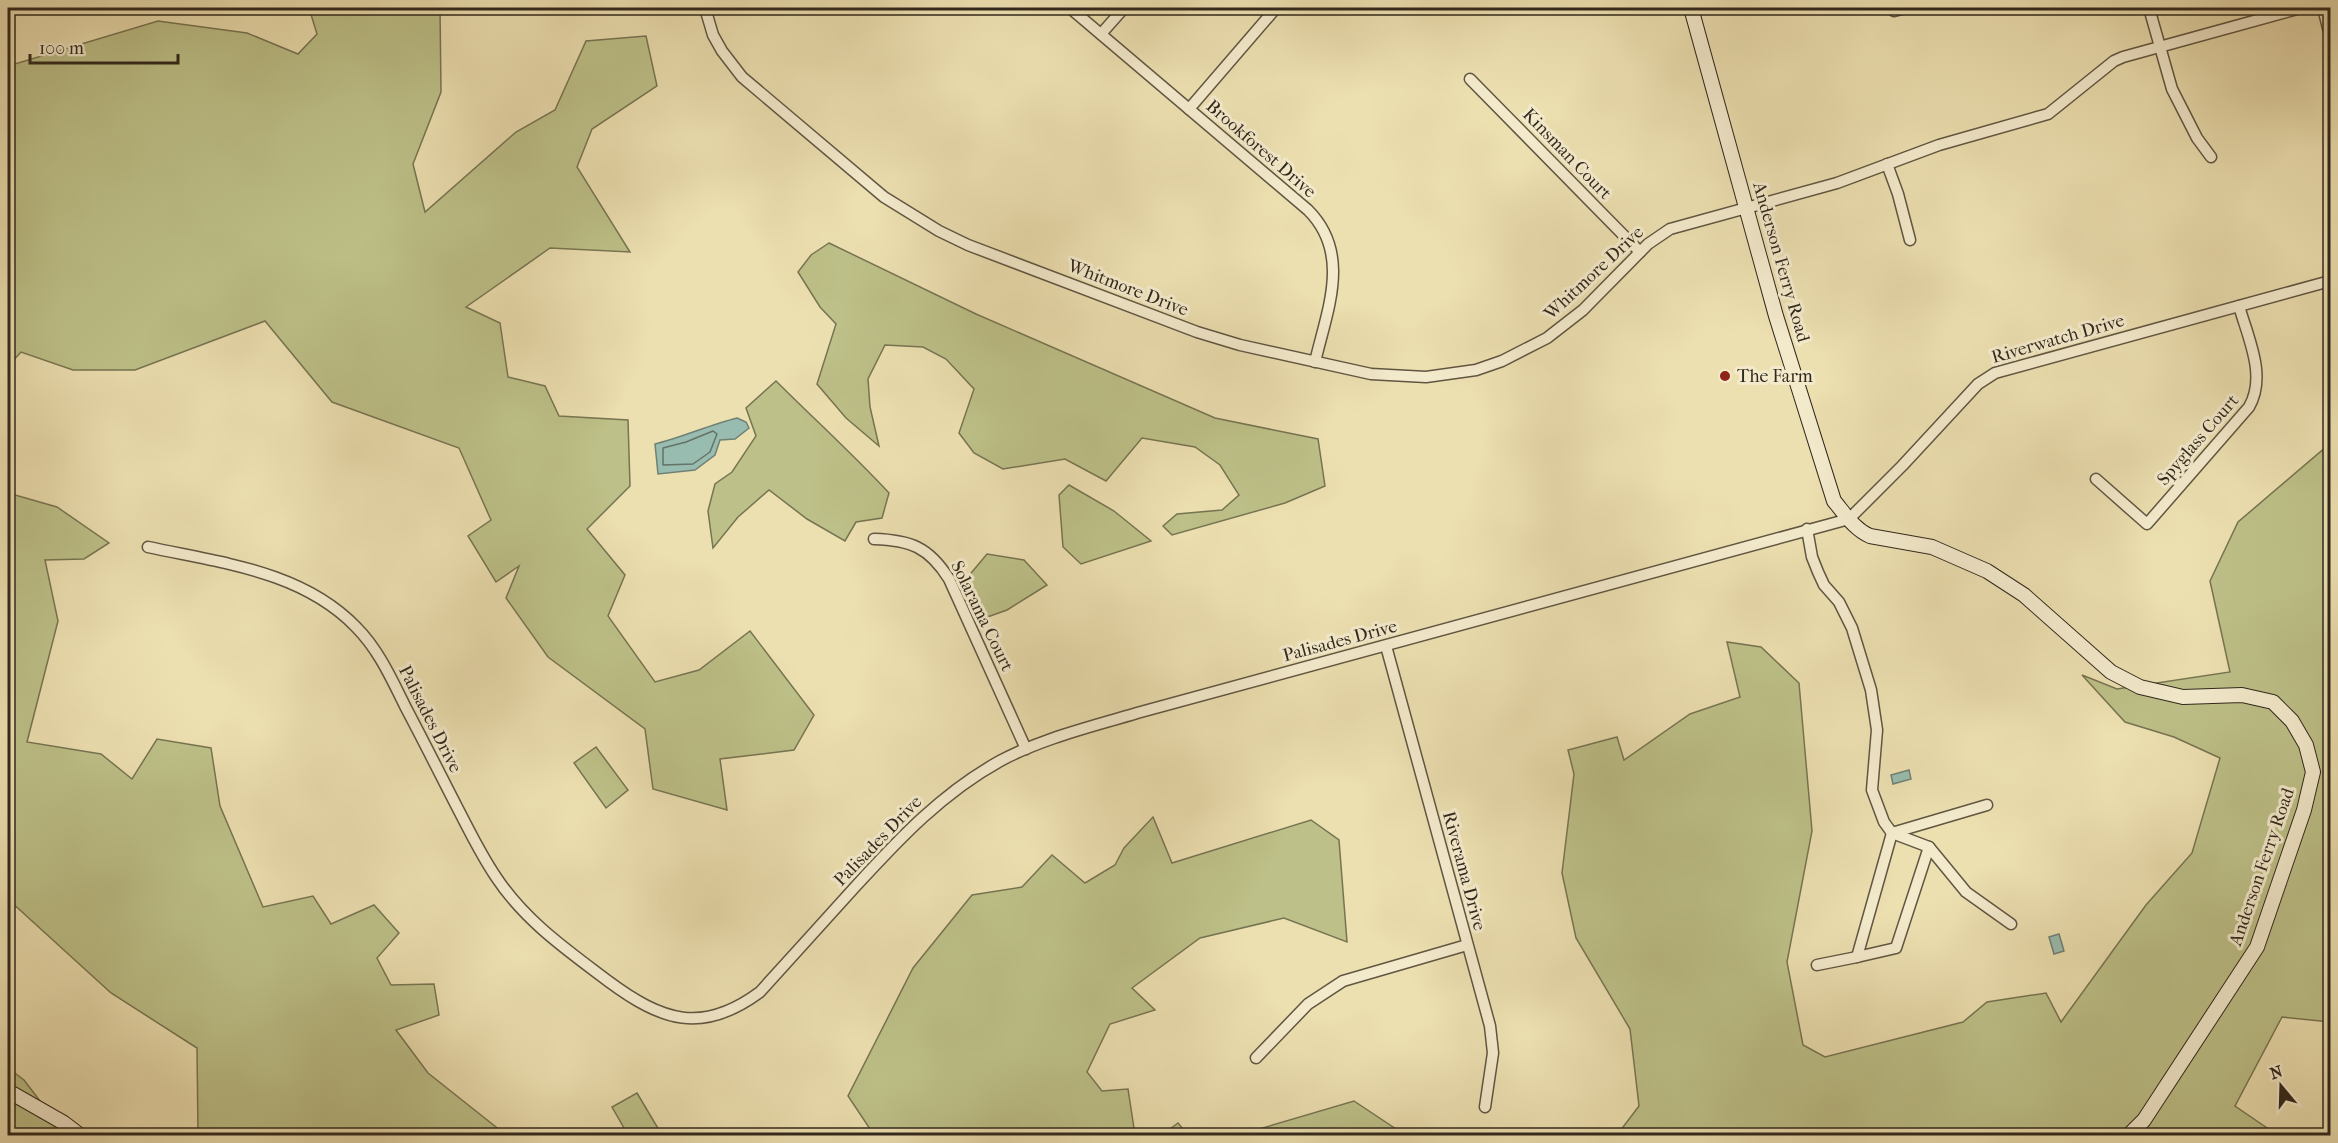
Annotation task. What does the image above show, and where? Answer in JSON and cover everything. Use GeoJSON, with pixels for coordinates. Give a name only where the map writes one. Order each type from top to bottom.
{"type":"FeatureCollection","features":[{"type":"Feature","properties":{"kind":"street","name":"Whitmore Drive"},"geometry":{"type":"LineString","coordinates":[[705,8],[713,35],[742,77],[875,189],[910,215],[968,245],[1197,332],[1240,345],[1371,374],[1426,378],[1467,372],[1502,361],[1547,338],[1566,325],[1640,252],[1670,229],[1836,183],[1939,145],[2048,114],[2114,61],[2160,46],[2301,8]]}},
{"type":"Feature","properties":{"kind":"street","name":"Brookforest Drive"},"geometry":{"type":"LineString","coordinates":[[1070,8],[1308,210],[1328,237],[1332,251],[1333,279],[1315,362]]}},
{"type":"Feature","properties":{"kind":"street"},"geometry":{"type":"LineString","coordinates":[[1101,34],[1124,8]]}},
{"type":"Feature","properties":{"kind":"street"},"geometry":{"type":"LineString","coordinates":[[1189,109],[1276,8]]}},
{"type":"Feature","properties":{"kind":"street","name":"Anderson Ferry Road"},"geometry":{"type":"LineString","coordinates":[[1691,8],[1776,316],[1834,501],[1848,519],[1861,532],[1870,536],[1932,547],[1987,571],[2024,595],[2097,661],[2127,681],[2164,694],[2183,697],[2242,695],[2273,702],[2292,721],[2306,745],[2313,772],[2304,810],[2257,947],[2144,1120],[2128,1136]]}},
{"type":"Feature","properties":{"kind":"street"},"geometry":{"type":"LineString","coordinates":[[1894,11],[1906,8]]}},
{"type":"Feature","properties":{"kind":"street"},"geometry":{"type":"LineString","coordinates":[[2150,8],[2172,89],[2198,138],[2211,157]]}},
{"type":"Feature","properties":{"kind":"street"},"geometry":{"type":"LineString","coordinates":[[2323,8],[2331,36]]}},
{"type":"Feature","properties":{"kind":"street","name":"Kinsman Court"},"geometry":{"type":"LineString","coordinates":[[1470,78],[1640,252]]}},
{"type":"Feature","properties":{"kind":"street"},"geometry":{"type":"LineString","coordinates":[[1887,164],[1898,194],[1910,240]]}},
{"type":"Feature","properties":{"kind":"street","name":"Riverwatch Drive"},"geometry":{"type":"LineString","coordinates":[[1848,519],[1986,377],[2331,281]]}},
{"type":"Feature","properties":{"kind":"street","name":"Spyglass Court"},"geometry":{"type":"LineString","coordinates":[[2096,479],[2147,524],[2249,407],[2257,391],[2257,373],[2239,306]]}},
{"type":"Feature","properties":{"kind":"street","name":"Palisades Drive"},"geometry":{"type":"LineString","coordinates":[[148,547],[281,578],[302,587],[341,613],[369,643],[382,662],[482,854],[513,900],[552,939],[632,999],[647,1008],[674,1017],[694,1018],[715,1016],[745,1003],[760,992],[896,842],[929,810],[973,777],[1026,748],[1064,734],[1848,519]]}},
{"type":"Feature","properties":{"kind":"street"},"geometry":{"type":"LineString","coordinates":[[1807,529],[1812,557],[1818,572],[1824,585],[1839,602],[1852,628],[1868,680],[1875,708],[1877,730],[1872,790],[1884,822],[1892,833],[1929,847],[1966,892],[2011,924]]}},
{"type":"Feature","properties":{"kind":"street","name":"Solarama Court"},"geometry":{"type":"LineString","coordinates":[[874,539],[910,542],[933,557],[942,567],[1026,748]]}},
{"type":"Feature","properties":{"kind":"street","name":"Riverama Drive"},"geometry":{"type":"LineString","coordinates":[[1386,646],[1493,1039],[1492,1066],[1485,1107]]}},
{"type":"Feature","properties":{"kind":"street"},"geometry":{"type":"LineString","coordinates":[[1892,833],[1987,805]]}},
{"type":"Feature","properties":{"kind":"street"},"geometry":{"type":"LineString","coordinates":[[1857,957],[1892,833]]}},
{"type":"Feature","properties":{"kind":"street"},"geometry":{"type":"LineString","coordinates":[[1817,965],[1896,948],[1929,847]]}},
{"type":"Feature","properties":{"kind":"street"},"geometry":{"type":"LineString","coordinates":[[1256,1058],[1308,1004],[1343,981],[1467,945]]}},
{"type":"Feature","properties":{"kind":"street"},"geometry":{"type":"LineString","coordinates":[[8,1091],[64,1123],[81,1136]]}},
{"type":"Feature","properties":{"kind":"green space"},"geometry":{"type":"Polygon","coordinates":[[[309,8],[440,8],[441,92],[413,164],[425,212],[516,132],[555,110],[586,41],[646,36],[657,86],[592,129],[577,167],[630,252],[550,248],[466,307],[500,323],[508,377],[545,386],[559,416],[628,420],[630,486],[587,529],[625,575],[608,616],[655,682],[699,670],[750,631],[814,715],[794,750],[720,759],[727,810],[653,789],[645,729],[548,657],[506,598],[519,566],[496,582],[468,536],[491,520],[459,448],[332,402],[265,321],[135,370],[73,370],[21,352],[8,366],[8,66],[158,21],[247,33],[298,54],[317,34],[309,8]]]}},
{"type":"Feature","properties":{"kind":"green space"},"geometry":{"type":"Polygon","coordinates":[[[829,243],[976,314],[1215,418],[1318,439],[1325,486],[1285,503],[1172,535],[1163,526],[1177,514],[1222,510],[1239,495],[1220,465],[1195,447],[1142,438],[1106,481],[1065,459],[1003,469],[974,453],[959,433],[974,389],[946,359],[923,347],[885,345],[868,379],[870,407],[879,446],[846,418],[817,384],[836,324],[820,307],[798,272],[811,255],[829,243]]]}},
{"type":"Feature","properties":{"kind":"green space"},"geometry":{"type":"Polygon","coordinates":[[[776,381],[889,493],[882,518],[856,522],[845,541],[807,519],[769,490],[738,517],[713,548],[708,511],[715,484],[732,472],[756,436],[746,408],[776,381]]]}},
{"type":"Feature","properties":{"kind":"green space"},"geometry":{"type":"Polygon","coordinates":[[[2330,424],[2330,1022],[2282,1017],[2235,1106],[2273,1132],[2270,1135],[1617,1135],[1639,1106],[1630,1029],[1576,938],[1562,873],[1574,774],[1568,750],[1617,737],[1624,760],[1690,714],[1740,697],[1727,642],[1761,647],[1799,683],[1812,831],[1787,962],[1803,1045],[1825,1057],[1963,1022],[1987,1002],[2046,993],[2061,1022],[2146,905],[2192,853],[2220,758],[2174,737],[2125,722],[2082,675],[2117,689],[2230,672],[2210,581],[2238,522],[2327,446],[2330,424]]]}},
{"type":"Feature","properties":{"kind":"green space"},"geometry":{"type":"Polygon","coordinates":[[[1069,485],[1114,511],[1151,541],[1081,564],[1063,547],[1059,495],[1069,485]]]}},
{"type":"Feature","properties":{"kind":"green space"},"geometry":{"type":"Polygon","coordinates":[[[8,493],[57,507],[109,543],[84,559],[45,560],[58,621],[27,742],[101,754],[132,779],[157,739],[211,748],[220,806],[263,907],[313,896],[331,924],[374,905],[399,933],[377,958],[391,985],[434,984],[439,1015],[396,1030],[428,1073],[506,1135],[195,1135],[198,1134],[197,1048],[111,993],[8,901],[8,493]]]}},
{"type":"Feature","properties":{"kind":"green space"},"geometry":{"type":"Polygon","coordinates":[[[987,554],[1024,560],[1047,585],[1007,610],[979,620],[967,578],[987,554]]]}},
{"type":"Feature","properties":{"kind":"green space"},"geometry":{"type":"Polygon","coordinates":[[[596,747],[628,790],[606,808],[574,763],[596,747]]]}},
{"type":"Feature","properties":{"kind":"green space"},"geometry":{"type":"Polygon","coordinates":[[[1153,817],[1172,863],[1311,820],[1339,840],[1347,942],[1284,918],[1200,938],[1132,988],[1155,1010],[1110,1024],[1087,1072],[1102,1091],[1128,1089],[1135,1135],[874,1135],[848,1096],[913,968],[972,895],[1022,887],[1052,855],[1085,883],[1115,865],[1124,848],[1153,817]]]}},
{"type":"Feature","properties":{"kind":"green space"},"geometry":{"type":"Polygon","coordinates":[[[8,1068],[24,1080],[66,1135],[8,1135],[8,1068]]]}},
{"type":"Feature","properties":{"kind":"green space"},"geometry":{"type":"Polygon","coordinates":[[[637,1093],[662,1135],[628,1135],[612,1107],[637,1093]]]}},
{"type":"Feature","properties":{"kind":"green space"},"geometry":{"type":"Polygon","coordinates":[[[1354,1101],[1405,1135],[1239,1135],[1354,1101]]]}},
{"type":"Feature","properties":{"kind":"green space"},"geometry":{"type":"Polygon","coordinates":[[[1178,1123],[1188,1135],[1162,1135],[1178,1123]]]}},
{"type":"Feature","properties":{"kind":"water"},"geometry":{"type":"Polygon","coordinates":[[[737,418],[746,422],[749,428],[735,439],[720,440],[715,455],[695,470],[658,474],[655,444],[737,418]]]}},
{"type":"Feature","properties":{"kind":"water"},"geometry":{"type":"Polygon","coordinates":[[[1909,770],[1911,779],[1893,784],[1891,775],[1909,770]]]}},
{"type":"Feature","properties":{"kind":"water"},"geometry":{"type":"Polygon","coordinates":[[[2059,934],[2064,951],[2054,954],[2049,937],[2059,934]]]}},
{"type":"Feature","properties":{"kind":"place","name":"The Farm"},"geometry":{"type":"Point","coordinates":[1725,376]}}]}
